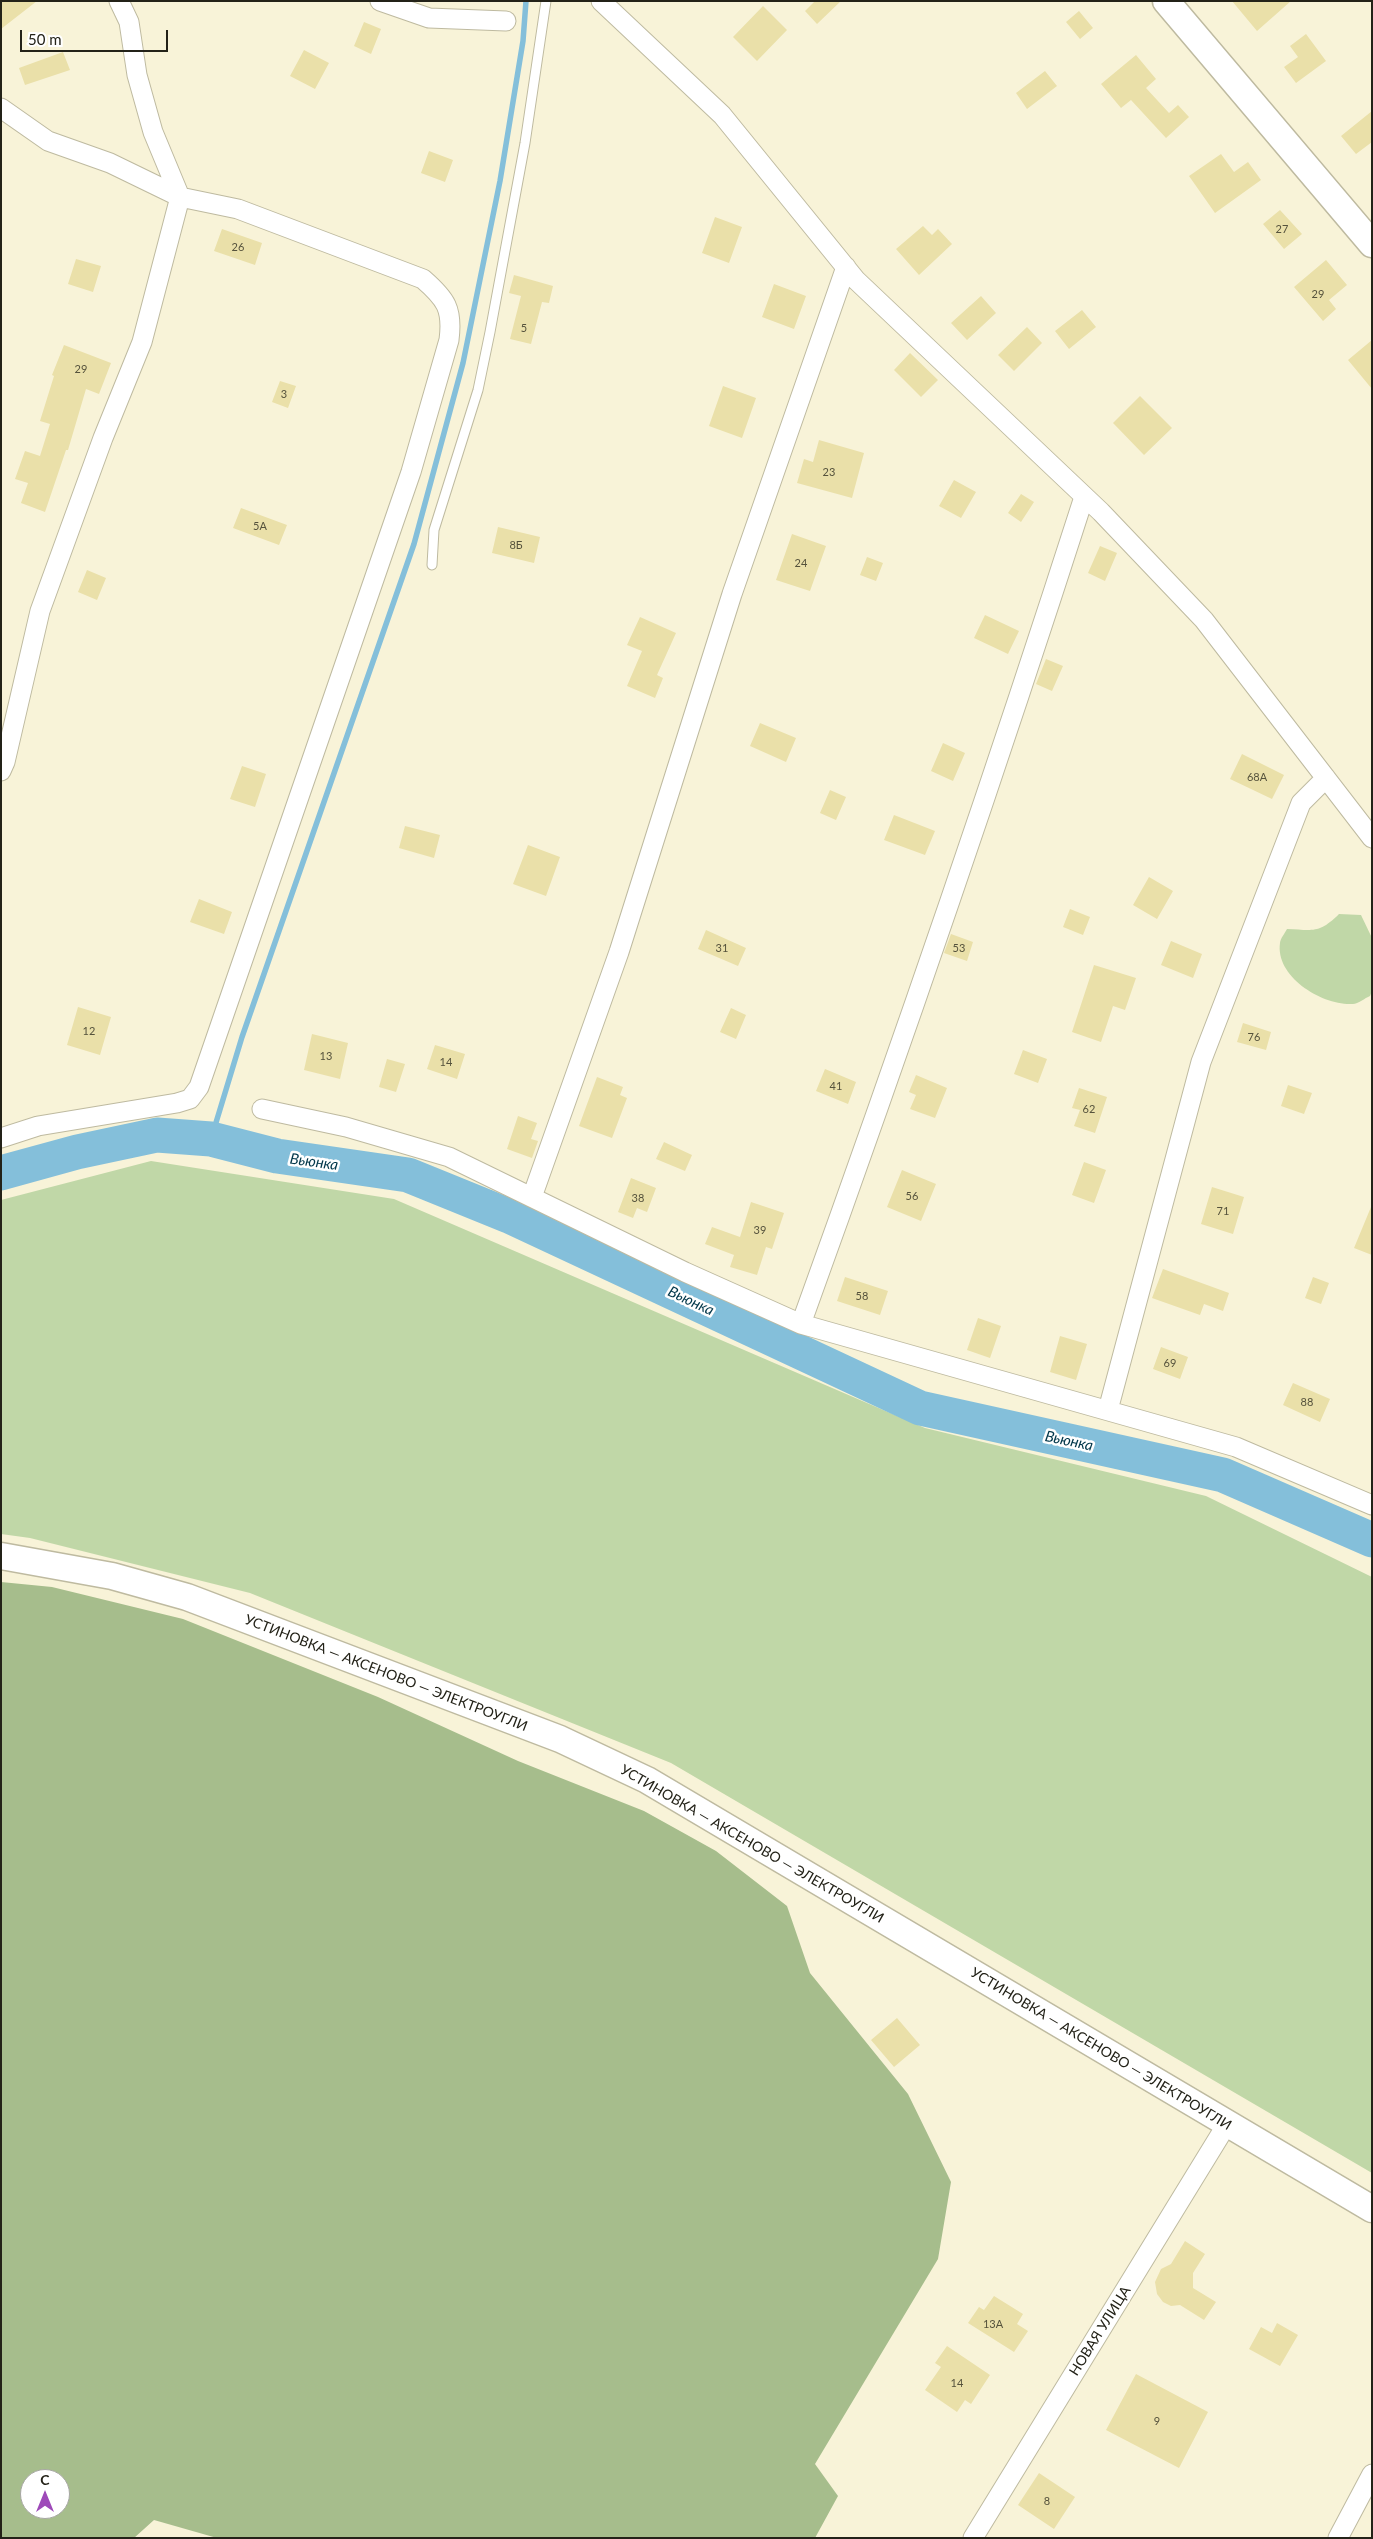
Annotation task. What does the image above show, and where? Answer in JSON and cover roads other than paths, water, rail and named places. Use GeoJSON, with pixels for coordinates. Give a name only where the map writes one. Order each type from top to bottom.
{"type":"FeatureCollection","features":[{"type":"Feature","properties":{"kind":"main road"},"geometry":{"type":"LineString","coordinates":[[1166,1],[1372,244]]}},
{"type":"Feature","properties":{"kind":"main road","name":"УСТИНОВКА — АКСЕНОВО — ЭЛЕКТРОУГЛИ"},"geometry":{"type":"LineString","coordinates":[[1,1556],[112,1576],[187,1598],[551,1736],[647,1780],[1372,2209]]}},
{"type":"Feature","properties":{"kind":"street"},"geometry":{"type":"LineString","coordinates":[[1,772],[6,762],[40,611],[103,438],[142,342],[180,197],[153,132],[137,75],[129,22],[119,1]]}},
{"type":"Feature","properties":{"kind":"street"},"geometry":{"type":"LineString","coordinates":[[380,1],[429,18],[506,22]]}},
{"type":"Feature","properties":{"kind":"street"},"geometry":{"type":"LineString","coordinates":[[601,1],[722,115],[856,280],[1084,497],[1204,620],[1372,838]]}},
{"type":"Feature","properties":{"kind":"street"},"geometry":{"type":"LineString","coordinates":[[1,108],[48,141],[110,163],[180,197],[238,209],[423,279],[442,295],[452,318],[450,340],[411,472],[200,1087],[190,1099],[176,1103],[38,1126],[1,1138]]}},
{"type":"Feature","properties":{"kind":"street"},"geometry":{"type":"LineString","coordinates":[[532,1197],[619,952],[732,594],[846,267]]}},
{"type":"Feature","properties":{"kind":"street"},"geometry":{"type":"LineString","coordinates":[[801,1324],[910,1024],[1012,722],[1084,497]]}},
{"type":"Feature","properties":{"kind":"street"},"geometry":{"type":"LineString","coordinates":[[1108,1410],[1201,1062],[1301,803],[1326,778]]}},
{"type":"Feature","properties":{"kind":"street"},"geometry":{"type":"LineString","coordinates":[[262,1110],[346,1127],[450,1157],[685,1272],[801,1324],[1236,1447],[1372,1505]]}},
{"type":"Feature","properties":{"kind":"street","name":"НОВАЯ УЛИЦА"},"geometry":{"type":"LineString","coordinates":[[972,2538],[1228,2124]]}},
{"type":"Feature","properties":{"kind":"street"},"geometry":{"type":"LineString","coordinates":[[1338,2538],[1372,2474]]}},
{"type":"Feature","properties":{"kind":"lane"},"geometry":{"type":"LineString","coordinates":[[432,566],[434,530],[478,390],[490,332],[525,143],[546,1]]}},
{"type":"Feature","properties":{"kind":"waterway"},"geometry":{"type":"LineString","coordinates":[[211,1139],[242,1037],[414,544],[463,363],[500,181],[523,41],[526,1]]}},
{"type":"Feature","properties":{"kind":"waterway","name":"Вьюнка"},"geometry":{"type":"LineString","coordinates":[[1,1173],[77,1152],[157,1135],[211,1139],[277,1156],[408,1175],[509,1216],[920,1408],[1223,1475],[1372,1540]]}}]}
